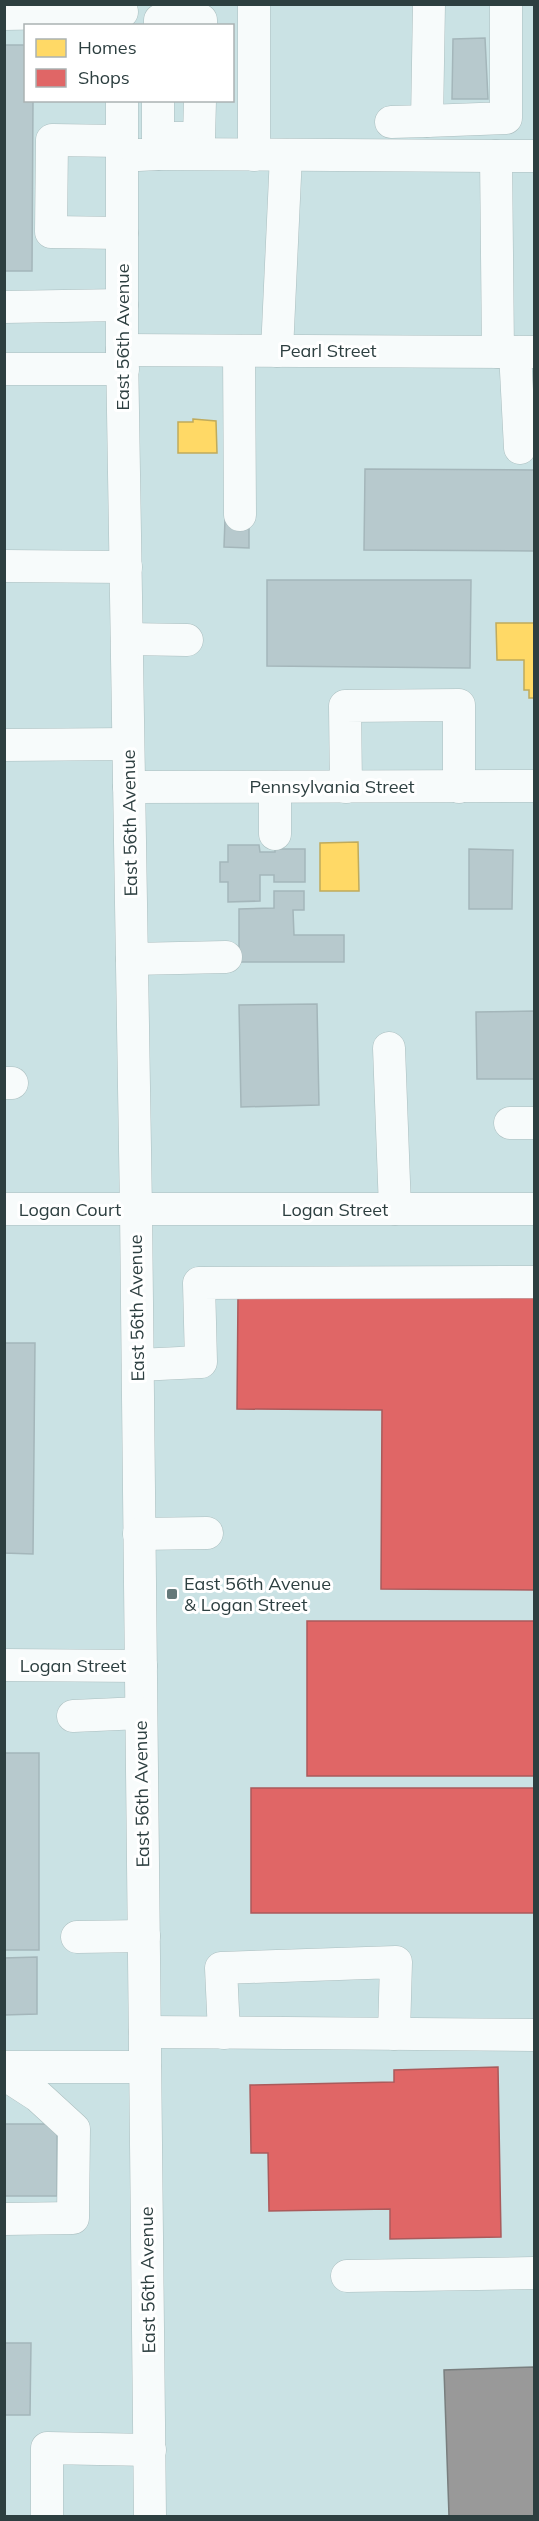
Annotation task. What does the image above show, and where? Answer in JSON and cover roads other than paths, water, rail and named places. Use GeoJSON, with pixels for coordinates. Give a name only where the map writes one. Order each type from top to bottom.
{"type":"FeatureCollection","features":[{"type":"Feature","properties":{"kind":"street"},"geometry":{"type":"LineString","coordinates":[[254,4],[254,155]]}},
{"type":"Feature","properties":{"kind":"street"},"geometry":{"type":"LineString","coordinates":[[427,121],[429,4]]}},
{"type":"Feature","properties":{"kind":"street"},"geometry":{"type":"LineString","coordinates":[[391,122],[506,118],[506,4]]}},
{"type":"Feature","properties":{"kind":"street"},"geometry":{"type":"LineString","coordinates":[[4,14],[123,14]]}},
{"type":"Feature","properties":{"kind":"street"},"geometry":{"type":"LineString","coordinates":[[160,24],[160,20],[201,20],[201,24]]}},
{"type":"Feature","properties":{"kind":"street","name":"East 56th Avenue"},"geometry":{"type":"LineString","coordinates":[[123,102],[123,359],[138,1365],[150,2517]]}},
{"type":"Feature","properties":{"kind":"street"},"geometry":{"type":"LineString","coordinates":[[158,102],[158,146]]}},
{"type":"Feature","properties":{"kind":"street"},"geometry":{"type":"LineString","coordinates":[[123,233],[51,232],[52,140],[123,149],[158,146],[199,138],[200,102]]}},
{"type":"Feature","properties":{"kind":"street"},"geometry":{"type":"LineString","coordinates":[[158,146],[254,155],[534,156]]}},
{"type":"Feature","properties":{"kind":"street"},"geometry":{"type":"LineString","coordinates":[[277,351],[286,155]]}},
{"type":"Feature","properties":{"kind":"street"},"geometry":{"type":"LineString","coordinates":[[496,156],[516,352],[520,448]]}},
{"type":"Feature","properties":{"kind":"street"},"geometry":{"type":"LineString","coordinates":[[4,307],[123,305]]}},
{"type":"Feature","properties":{"kind":"street"},"geometry":{"type":"LineString","coordinates":[[239,351],[240,515]]}},
{"type":"Feature","properties":{"kind":"street","name":"Pearl Street"},"geometry":{"type":"LineString","coordinates":[[4,369],[239,351],[516,352]]}},
{"type":"Feature","properties":{"kind":"street"},"geometry":{"type":"LineString","coordinates":[[4,566],[126,567]]}},
{"type":"Feature","properties":{"kind":"street"},"geometry":{"type":"LineString","coordinates":[[127,639],[187,640]]}},
{"type":"Feature","properties":{"kind":"street"},"geometry":{"type":"LineString","coordinates":[[346,787],[345,706],[447,705],[459,705],[459,787]]}},
{"type":"Feature","properties":{"kind":"street"},"geometry":{"type":"LineString","coordinates":[[4,745],[128,744]]}},
{"type":"Feature","properties":{"kind":"street","name":"Pennsylvania Street"},"geometry":{"type":"LineString","coordinates":[[129,787],[534,786]]}},
{"type":"Feature","properties":{"kind":"street"},"geometry":{"type":"LineString","coordinates":[[275,787],[275,834]]}},
{"type":"Feature","properties":{"kind":"street"},"geometry":{"type":"LineString","coordinates":[[132,959],[226,957]]}},
{"type":"Feature","properties":{"kind":"street"},"geometry":{"type":"LineString","coordinates":[[389,1048],[395,1209]]}},
{"type":"Feature","properties":{"kind":"street","name":"Logan Court"},"geometry":{"type":"LineString","coordinates":[[4,1209],[136,1210]]}},
{"type":"Feature","properties":{"kind":"street","name":"Logan Street"},"geometry":{"type":"LineString","coordinates":[[136,1210],[534,1209]]}},
{"type":"Feature","properties":{"kind":"street"},"geometry":{"type":"LineString","coordinates":[[138,1365],[201,1362],[199,1283],[534,1282]]}},
{"type":"Feature","properties":{"kind":"street"},"geometry":{"type":"LineString","coordinates":[[139,1534],[207,1533]]}},
{"type":"Feature","properties":{"kind":"street","name":"Logan Street"},"geometry":{"type":"LineString","coordinates":[[4,1665],[141,1666]]}},
{"type":"Feature","properties":{"kind":"street"},"geometry":{"type":"LineString","coordinates":[[73,1716],[141,1713]]}},
{"type":"Feature","properties":{"kind":"street"},"geometry":{"type":"LineString","coordinates":[[77,1937],[144,1936]]}},
{"type":"Feature","properties":{"kind":"street"},"geometry":{"type":"LineString","coordinates":[[224,2033],[221,1968],[396,1962],[394,2034]]}},
{"type":"Feature","properties":{"kind":"street"},"geometry":{"type":"LineString","coordinates":[[145,2032],[534,2035]]}},
{"type":"Feature","properties":{"kind":"street"},"geometry":{"type":"LineString","coordinates":[[4,2067],[145,2067]]}},
{"type":"Feature","properties":{"kind":"street"},"geometry":{"type":"LineString","coordinates":[[4,2074],[38,2096],[74,2129],[73,2218],[4,2219]]}},
{"type":"Feature","properties":{"kind":"street"},"geometry":{"type":"LineString","coordinates":[[347,2276],[534,2273]]}},
{"type":"Feature","properties":{"kind":"street"},"geometry":{"type":"LineString","coordinates":[[47,2517],[46,2448],[150,2450]]}},
{"type":"Feature","properties":{"kind":"place","name":"East 56th Avenue & Logan Street"},"geometry":{"type":"Point","coordinates":[172,1594]}}]}
